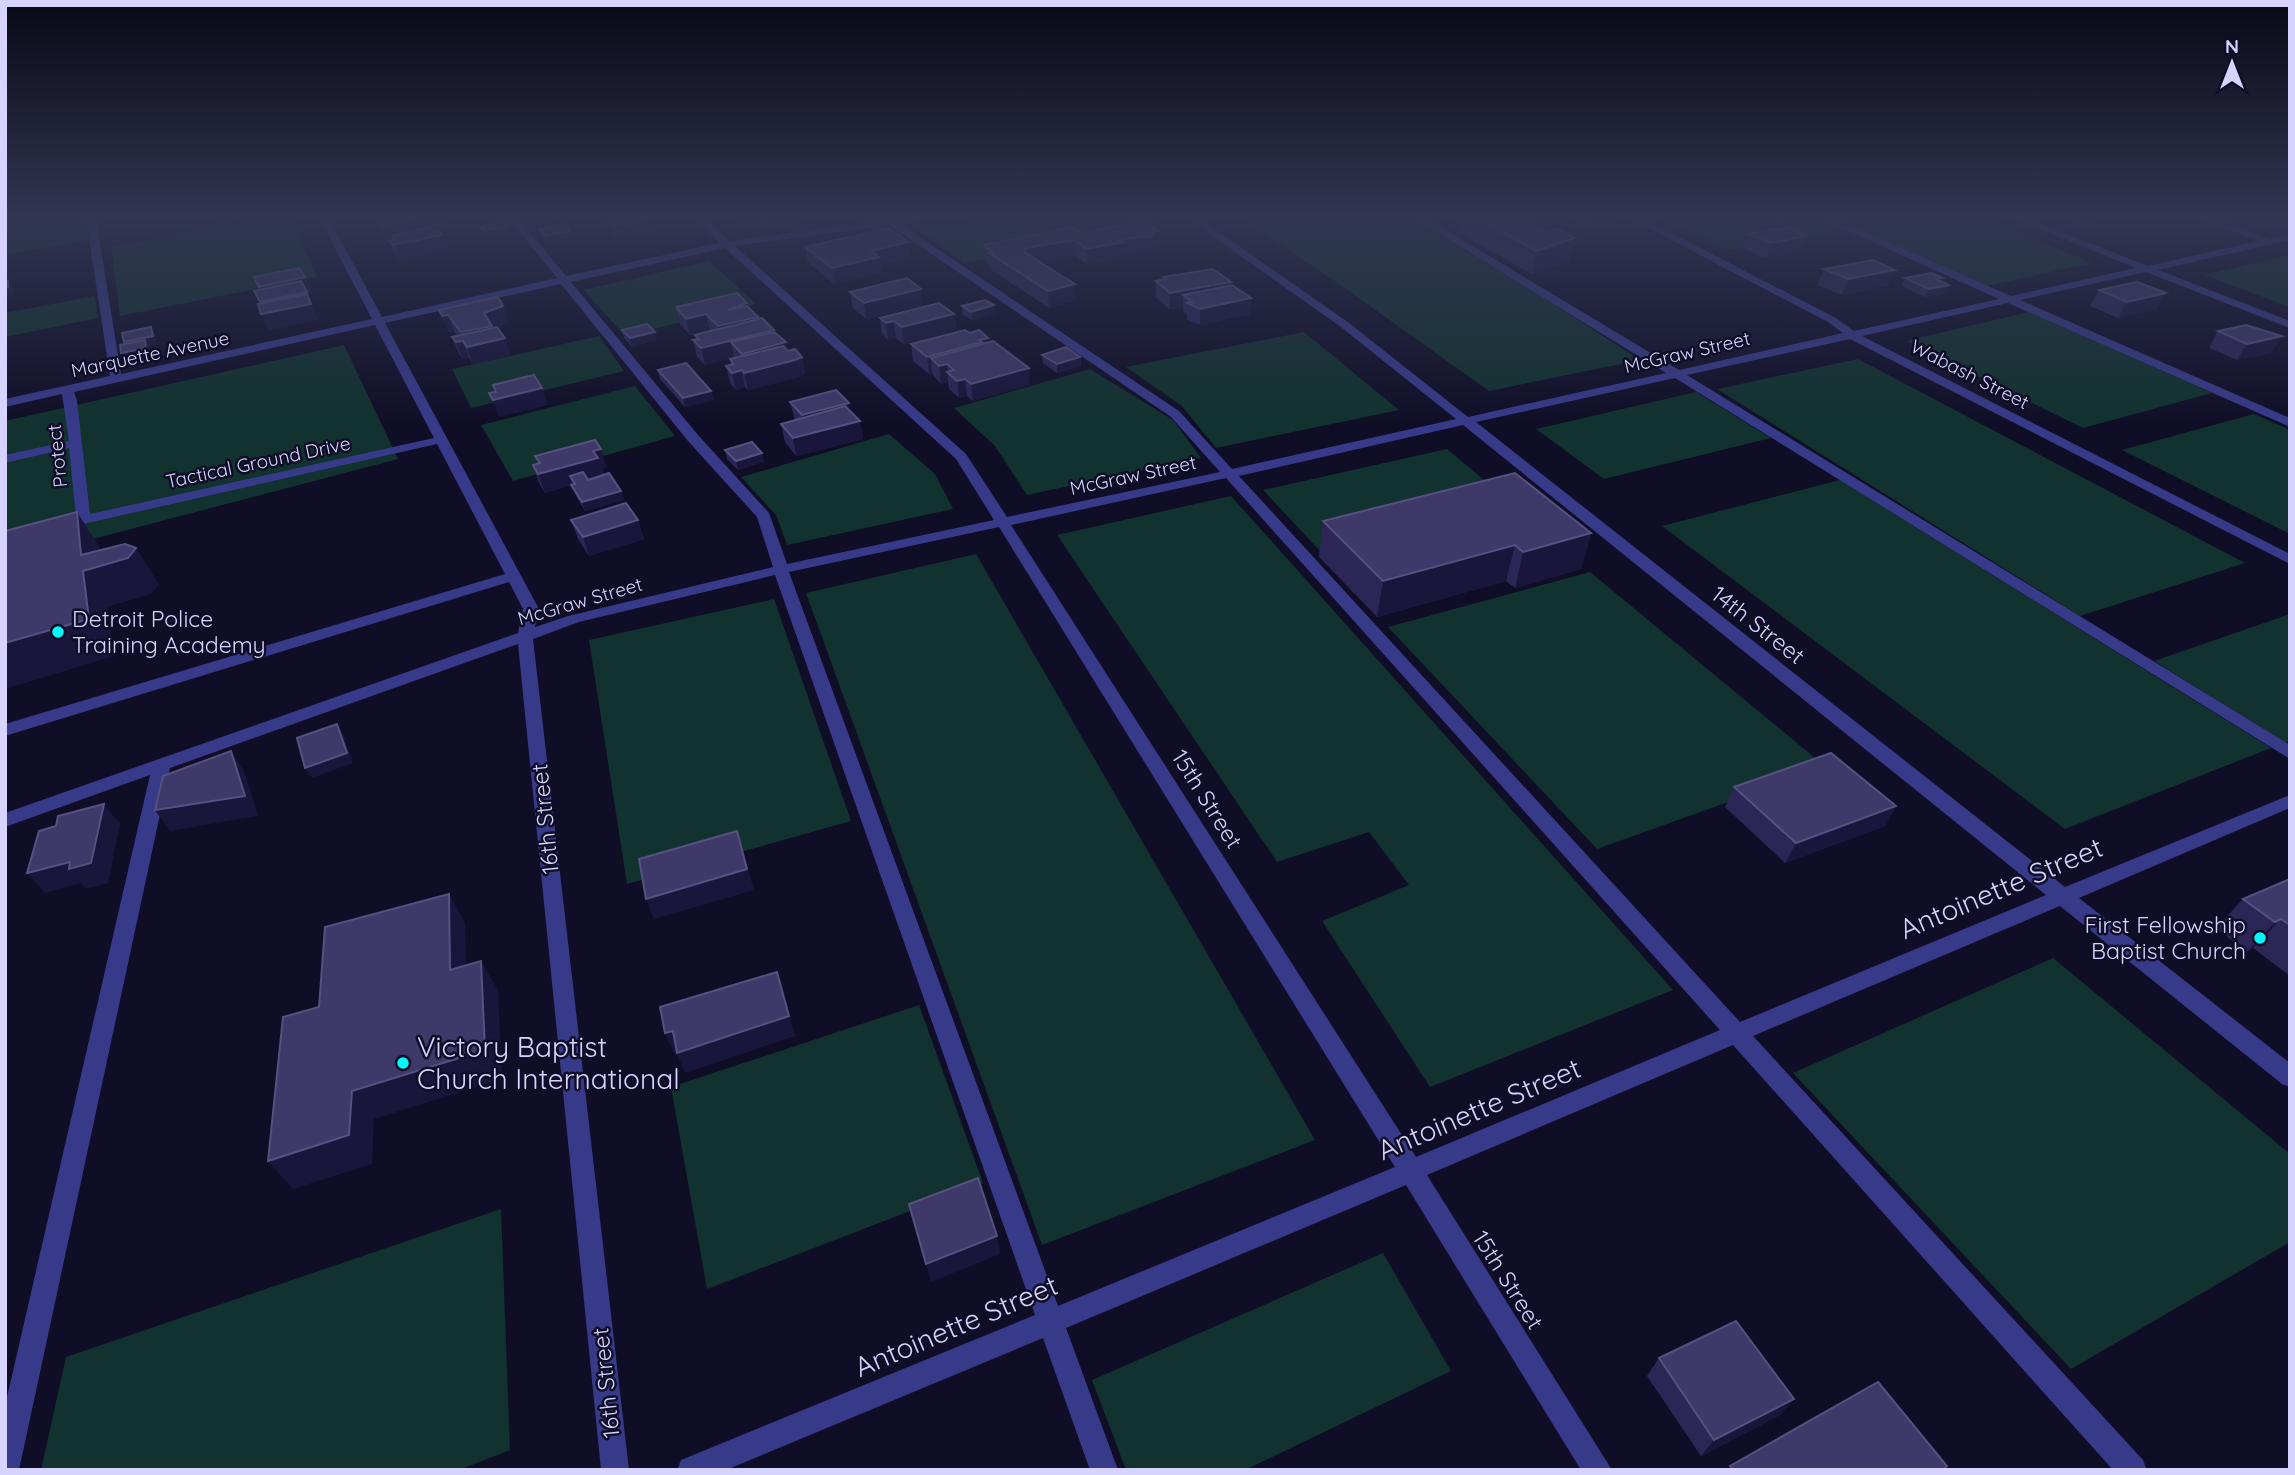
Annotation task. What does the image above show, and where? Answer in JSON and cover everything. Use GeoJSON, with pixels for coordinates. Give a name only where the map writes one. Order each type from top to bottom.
{"type":"FeatureCollection","features":[{"type":"Feature","properties":{"kind":"street"},"geometry":{"type":"LineString","coordinates":[[102,287],[116,379]]}},
{"type":"Feature","properties":{"kind":"street","name":"16th Street"},"geometry":{"type":"LineString","coordinates":[[359,287],[531,609],[526,636],[615,1470]]}},
{"type":"Feature","properties":{"kind":"street","name":"Marquette Avenue"},"geometry":{"type":"LineString","coordinates":[[5,403],[534,287]]}},
{"type":"Feature","properties":{"kind":"street"},"geometry":{"type":"LineString","coordinates":[[570,287],[692,438],[764,516],[776,550],[779,570],[1104,1470]]}},
{"type":"Feature","properties":{"kind":"street","name":"15th Street"},"geometry":{"type":"LineString","coordinates":[[775,287],[961,457],[1598,1470]]}},
{"type":"Feature","properties":{"kind":"street"},"geometry":{"type":"LineString","coordinates":[[987,287],[1175,414],[2133,1470]]}},
{"type":"Feature","properties":{"kind":"street","name":"14th Street"},"geometry":{"type":"LineString","coordinates":[[1292,287],[2290,1077]]}},
{"type":"Feature","properties":{"kind":"street"},"geometry":{"type":"LineString","coordinates":[[1536,287],[2290,753]]}},
{"type":"Feature","properties":{"kind":"street","name":"Wabash Street"},"geometry":{"type":"LineString","coordinates":[[1768,287],[1832,320],[1852,335],[2290,560]]}},
{"type":"Feature","properties":{"kind":"street"},"geometry":{"type":"LineString","coordinates":[[1982,287],[2290,423]]}},
{"type":"Feature","properties":{"kind":"street","name":"McGraw Street"},"geometry":{"type":"LineString","coordinates":[[5,820],[574,619],[779,570],[1228,474],[2066,287]]}},
{"type":"Feature","properties":{"kind":"street"},"geometry":{"type":"LineString","coordinates":[[2194,287],[2290,325]]}},
{"type":"Feature","properties":{"kind":"street","name":"Protect"},"geometry":{"type":"LineString","coordinates":[[67,390],[83,519]]}},
{"type":"Feature","properties":{"kind":"street","name":"Tactical Ground Drive"},"geometry":{"type":"LineString","coordinates":[[44,529],[440,440]]}},
{"type":"Feature","properties":{"kind":"street"},"geometry":{"type":"LineString","coordinates":[[5,459],[75,443]]}},
{"type":"Feature","properties":{"kind":"street"},"geometry":{"type":"LineString","coordinates":[[5,730],[513,576]]}},
{"type":"Feature","properties":{"kind":"street"},"geometry":{"type":"LineString","coordinates":[[5,1470],[162,764]]}},
{"type":"Feature","properties":{"kind":"street","name":"Antoinette Street"},"geometry":{"type":"LineString","coordinates":[[691,1470],[1358,1195],[2290,802]]}},
{"type":"Feature","properties":{"kind":"green space"},"geometry":{"type":"Polygon","coordinates":[[[116,287],[267,287],[120,316],[116,287]]]}},
{"type":"Feature","properties":{"kind":"green space"},"geometry":{"type":"Polygon","coordinates":[[[598,287],[737,287],[756,304],[625,336],[584,290],[598,287]]]}},
{"type":"Feature","properties":{"kind":"green space"},"geometry":{"type":"Polygon","coordinates":[[[1343,287],[1527,287],[1640,360],[1489,391],[1343,287]]]}},
{"type":"Feature","properties":{"kind":"green space"},"geometry":{"type":"Polygon","coordinates":[[[2236,287],[2290,287],[2290,307],[2236,287]]]}},
{"type":"Feature","properties":{"kind":"green space"},"geometry":{"type":"Polygon","coordinates":[[[95,296],[98,318],[5,337],[5,313],[95,296]]]}},
{"type":"Feature","properties":{"kind":"green space"},"geometry":{"type":"Polygon","coordinates":[[[2029,312],[2212,393],[2083,428],[1906,341],[2029,312]]]}},
{"type":"Feature","properties":{"kind":"green space"},"geometry":{"type":"Polygon","coordinates":[[[1304,332],[1399,410],[1216,448],[1182,406],[1126,367],[1304,332]]]}},
{"type":"Feature","properties":{"kind":"green space"},"geometry":{"type":"Polygon","coordinates":[[[599,336],[624,371],[471,408],[452,369],[599,336]]]}},
{"type":"Feature","properties":{"kind":"green space"},"geometry":{"type":"Polygon","coordinates":[[[344,345],[398,459],[5,562],[5,421],[344,345]]]}},
{"type":"Feature","properties":{"kind":"green space"},"geometry":{"type":"Polygon","coordinates":[[[1858,359],[2245,563],[2080,616],[1717,389],[1858,359]]]}},
{"type":"Feature","properties":{"kind":"green space"},"geometry":{"type":"Polygon","coordinates":[[[1090,369],[1173,420],[1201,458],[1027,495],[995,446],[954,408],[1090,369]]]}},
{"type":"Feature","properties":{"kind":"green space"},"geometry":{"type":"Polygon","coordinates":[[[635,386],[675,436],[513,481],[481,425],[635,386]]]}},
{"type":"Feature","properties":{"kind":"green space"},"geometry":{"type":"Polygon","coordinates":[[[1696,392],[1771,438],[1604,479],[1536,429],[1696,392]]]}},
{"type":"Feature","properties":{"kind":"green space"},"geometry":{"type":"Polygon","coordinates":[[[2254,414],[2290,430],[2290,534],[2122,450],[2254,414]]]}},
{"type":"Feature","properties":{"kind":"green space"},"geometry":{"type":"Polygon","coordinates":[[[889,434],[935,474],[953,509],[787,545],[776,515],[741,477],[889,434]]]}},
{"type":"Feature","properties":{"kind":"green space"},"geometry":{"type":"Polygon","coordinates":[[[1447,449],[1513,504],[1320,551],[1263,490],[1447,449]]]}},
{"type":"Feature","properties":{"kind":"green space"},"geometry":{"type":"Polygon","coordinates":[[[1840,480],[2271,748],[2065,829],[1662,526],[1840,480]]]}},
{"type":"Feature","properties":{"kind":"green space"},"geometry":{"type":"Polygon","coordinates":[[[1231,496],[1673,990],[1430,1087],[1322,921],[1409,885],[1369,832],[1277,862],[1057,535],[1231,496]]]}},
{"type":"Feature","properties":{"kind":"green space"},"geometry":{"type":"Polygon","coordinates":[[[976,554],[1315,1140],[1042,1245],[806,593],[976,554]]]}},
{"type":"Feature","properties":{"kind":"green space"},"geometry":{"type":"Polygon","coordinates":[[[1590,572],[1826,767],[1597,849],[1388,627],[1590,572]]]}},
{"type":"Feature","properties":{"kind":"green space"},"geometry":{"type":"Polygon","coordinates":[[[774,599],[851,821],[627,884],[589,640],[774,599]]]}},
{"type":"Feature","properties":{"kind":"green space"},"geometry":{"type":"Polygon","coordinates":[[[2290,614],[2290,741],[2286,743],[2154,661],[2290,614]]]}},
{"type":"Feature","properties":{"kind":"green space"},"geometry":{"type":"Polygon","coordinates":[[[2053,958],[2290,1154],[2290,1242],[2071,1369],[1793,1073],[2053,958]]]}},
{"type":"Feature","properties":{"kind":"green space"},"geometry":{"type":"Polygon","coordinates":[[[919,1005],[983,1183],[707,1289],[671,1087],[919,1005]]]}},
{"type":"Feature","properties":{"kind":"green space"},"geometry":{"type":"Polygon","coordinates":[[[501,1209],[510,1450],[459,1470],[41,1470],[66,1357],[501,1209]]]}},
{"type":"Feature","properties":{"kind":"green space"},"geometry":{"type":"Polygon","coordinates":[[[1383,1253],[1451,1371],[1245,1470],[1126,1470],[1092,1380],[1383,1253]]]}},
{"type":"Feature","properties":{"kind":"building"},"geometry":{"type":"Polygon","coordinates":[[[274,287],[304,287],[307,292],[260,302],[254,291],[274,287]]]}},
{"type":"Feature","properties":{"kind":"building"},"geometry":{"type":"Polygon","coordinates":[[[871,287],[921,289],[864,303],[850,292],[871,287]]]}},
{"type":"Feature","properties":{"kind":"building"},"geometry":{"type":"Polygon","coordinates":[[[1042,287],[1064,287],[1048,291],[1042,287]]]}},
{"type":"Feature","properties":{"kind":"building"},"geometry":{"type":"Polygon","coordinates":[[[1163,287],[1204,287],[1170,293],[1163,287]]]}},
{"type":"Feature","properties":{"kind":"building"},"geometry":{"type":"Polygon","coordinates":[[[1235,287],[1251,298],[1200,309],[1187,303],[1192,302],[1183,295],[1235,287]]]}},
{"type":"Feature","properties":{"kind":"building"},"geometry":{"type":"Polygon","coordinates":[[[2114,287],[2150,287],[2166,293],[2127,302],[2099,290],[2114,287]]]}},
{"type":"Feature","properties":{"kind":"building"},"geometry":{"type":"Polygon","coordinates":[[[737,293],[747,303],[728,310],[747,306],[758,317],[718,326],[706,314],[686,319],[676,307],[737,293]]]}},
{"type":"Feature","properties":{"kind":"building"},"geometry":{"type":"Polygon","coordinates":[[[307,294],[311,304],[261,314],[258,304],[307,294]]]}},
{"type":"Feature","properties":{"kind":"building"},"geometry":{"type":"Polygon","coordinates":[[[498,297],[503,306],[484,313],[492,326],[461,332],[448,315],[442,316],[439,310],[498,297]]]}},
{"type":"Feature","properties":{"kind":"building"},"geometry":{"type":"Polygon","coordinates":[[[985,300],[994,305],[971,312],[962,306],[985,300]]]}},
{"type":"Feature","properties":{"kind":"building"},"geometry":{"type":"Polygon","coordinates":[[[939,303],[954,314],[902,327],[894,321],[886,323],[880,318],[939,303]]]}},
{"type":"Feature","properties":{"kind":"building"},"geometry":{"type":"Polygon","coordinates":[[[762,318],[774,330],[701,348],[693,340],[699,339],[695,335],[762,318]]]}},
{"type":"Feature","properties":{"kind":"building"},"geometry":{"type":"Polygon","coordinates":[[[647,324],[655,332],[630,338],[622,330],[647,324]]]}},
{"type":"Feature","properties":{"kind":"building"},"geometry":{"type":"Polygon","coordinates":[[[2246,325],[2282,336],[2247,344],[2218,331],[2246,325]]]}},
{"type":"Feature","properties":{"kind":"building"},"geometry":{"type":"Polygon","coordinates":[[[151,327],[153,336],[124,342],[122,333],[151,327]]]}},
{"type":"Feature","properties":{"kind":"building"},"geometry":{"type":"Polygon","coordinates":[[[497,327],[505,338],[467,347],[463,341],[456,342],[452,337],[497,327]]]}},
{"type":"Feature","properties":{"kind":"building"},"geometry":{"type":"Polygon","coordinates":[[[965,330],[970,333],[979,330],[988,338],[927,357],[911,344],[965,330]]]}},
{"type":"Feature","properties":{"kind":"building"},"geometry":{"type":"Polygon","coordinates":[[[774,332],[786,342],[742,354],[731,342],[774,332]]]}},
{"type":"Feature","properties":{"kind":"building"},"geometry":{"type":"Polygon","coordinates":[[[145,340],[146,348],[121,353],[120,345],[145,340]]]}},
{"type":"Feature","properties":{"kind":"building"},"geometry":{"type":"Polygon","coordinates":[[[993,341],[1029,368],[971,384],[965,379],[957,381],[947,372],[954,370],[947,364],[939,366],[931,358],[993,341]]]}},
{"type":"Feature","properties":{"kind":"building"},"geometry":{"type":"Polygon","coordinates":[[[783,346],[788,351],[795,349],[802,357],[744,373],[742,370],[732,373],[726,366],[734,364],[730,359],[783,346]]]}},
{"type":"Feature","properties":{"kind":"building"},"geometry":{"type":"Polygon","coordinates":[[[1066,347],[1080,357],[1057,364],[1042,355],[1066,347]]]}},
{"type":"Feature","properties":{"kind":"building"},"geometry":{"type":"Polygon","coordinates":[[[686,363],[711,391],[683,398],[658,370],[686,363]]]}},
{"type":"Feature","properties":{"kind":"building"},"geometry":{"type":"Polygon","coordinates":[[[534,375],[542,388],[493,400],[489,393],[496,392],[493,385],[534,375]]]}},
{"type":"Feature","properties":{"kind":"building"},"geometry":{"type":"Polygon","coordinates":[[[836,390],[849,403],[802,415],[790,402],[836,390]]]}},
{"type":"Feature","properties":{"kind":"building"},"geometry":{"type":"Polygon","coordinates":[[[845,406],[860,421],[793,438],[781,424],[845,406]]]}},
{"type":"Feature","properties":{"kind":"building"},"geometry":{"type":"Polygon","coordinates":[[[595,440],[601,449],[593,451],[598,458],[538,474],[533,465],[540,463],[535,456],[595,440]]]}},
{"type":"Feature","properties":{"kind":"building"},"geometry":{"type":"Polygon","coordinates":[[[752,442],[762,453],[736,461],[725,450],[752,442]]]}},
{"type":"Feature","properties":{"kind":"building"},"geometry":{"type":"Polygon","coordinates":[[[583,472],[588,480],[609,473],[621,491],[582,502],[571,485],[575,484],[570,476],[583,472]]]}},
{"type":"Feature","properties":{"kind":"building"},"geometry":{"type":"Polygon","coordinates":[[[1515,473],[1591,533],[1523,552],[1515,545],[1383,581],[1323,521],[1515,473]]]}},
{"type":"Feature","properties":{"kind":"building"},"geometry":{"type":"Polygon","coordinates":[[[626,503],[638,520],[583,537],[571,520],[626,503]]]}},
{"type":"Feature","properties":{"kind":"building"},"geometry":{"type":"Polygon","coordinates":[[[77,512],[81,555],[125,544],[136,548],[128,558],[83,571],[89,619],[5,643],[5,531],[77,512]]]}},
{"type":"Feature","properties":{"kind":"building"},"geometry":{"type":"Polygon","coordinates":[[[337,724],[347,753],[305,768],[297,738],[337,724]]]}},
{"type":"Feature","properties":{"kind":"building"},"geometry":{"type":"Polygon","coordinates":[[[231,751],[245,796],[155,810],[163,776],[231,751]]]}},
{"type":"Feature","properties":{"kind":"building"},"geometry":{"type":"Polygon","coordinates":[[[1831,753],[1896,806],[1796,843],[1734,787],[1831,753]]]}},
{"type":"Feature","properties":{"kind":"building"},"geometry":{"type":"Polygon","coordinates":[[[104,804],[91,863],[69,869],[70,862],[27,873],[39,831],[56,826],[58,816],[104,804]]]}},
{"type":"Feature","properties":{"kind":"building"},"geometry":{"type":"Polygon","coordinates":[[[737,831],[747,869],[646,899],[639,859],[737,831]]]}},
{"type":"Feature","properties":{"kind":"building"},"geometry":{"type":"Polygon","coordinates":[[[2290,879],[2290,925],[2281,919],[2275,922],[2243,899],[2290,879]]]}},
{"type":"Feature","properties":{"kind":"building","name":"Victory Baptist Church International"},"geometry":{"type":"Polygon","coordinates":[[[449,894],[450,970],[481,961],[485,1050],[352,1091],[349,1135],[268,1161],[283,1017],[319,1007],[325,927],[449,894]]]}},
{"type":"Feature","properties":{"kind":"building"},"geometry":{"type":"Polygon","coordinates":[[[777,972],[789,1016],[677,1053],[673,1031],[665,1033],[660,1007],[777,972]]]}},
{"type":"Feature","properties":{"kind":"building"},"geometry":{"type":"Polygon","coordinates":[[[978,1178],[997,1236],[926,1264],[909,1204],[978,1178]]]}},
{"type":"Feature","properties":{"kind":"building"},"geometry":{"type":"Polygon","coordinates":[[[1736,1321],[1794,1399],[1714,1440],[1659,1358],[1736,1321]]]}},
{"type":"Feature","properties":{"kind":"building"},"geometry":{"type":"Polygon","coordinates":[[[1878,1382],[1947,1466],[1942,1470],[1733,1470],[1730,1466],[1878,1382]]]}},
{"type":"Feature","properties":{"kind":"place","name":"Detroit Police Training Academy"},"geometry":{"type":"Point","coordinates":[58,632]}},
{"type":"Feature","properties":{"kind":"place","name":"First Fellowship Baptist Church"},"geometry":{"type":"Point","coordinates":[2260,938]}},
{"type":"Feature","properties":{"kind":"place","name":"Victory Baptist Church International"},"geometry":{"type":"Point","coordinates":[403,1063]}}]}
